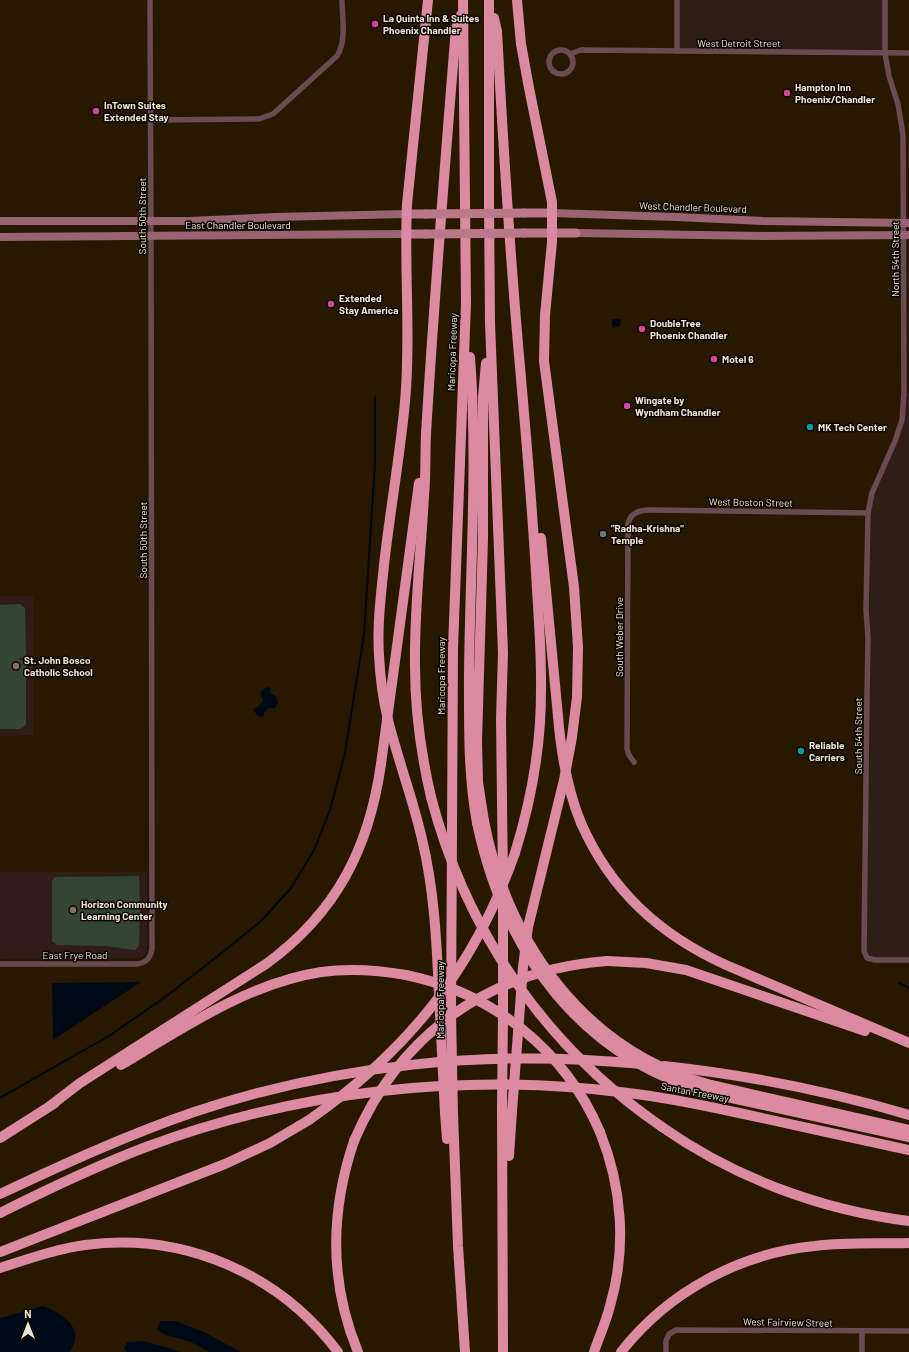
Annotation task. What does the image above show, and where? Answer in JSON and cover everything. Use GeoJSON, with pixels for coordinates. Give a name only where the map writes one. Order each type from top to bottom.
{"type":"FeatureCollection","features":[{"type":"Feature","properties":{"kind":"highway"},"geometry":{"type":"LineString","coordinates":[[428,0],[406,214],[408,312],[407,378],[403,422],[382,585],[379,625],[379,653],[381,681],[388,720],[417,818],[428,865],[435,922],[440,1014],[449,1114]]}},
{"type":"Feature","properties":{"kind":"highway"},"geometry":{"type":"LineString","coordinates":[[490,0],[488,204],[490,323],[503,653],[501,719],[503,805],[503,1014],[507,1111],[504,1212],[503,1352]]}},
{"type":"Feature","properties":{"kind":"highway"},"geometry":{"type":"LineString","coordinates":[[0,1252],[225,1164],[270,1143],[309,1120],[345,1094],[374,1070],[402,1041],[429,1010],[458,971],[478,937],[496,900],[515,853],[531,790],[537,751],[540,711],[538,604],[527,439],[508,238],[497,31],[490,0]]}},
{"type":"Feature","properties":{"kind":"highway"},"geometry":{"type":"LineString","coordinates":[[507,1111],[518,1033],[527,934],[568,762],[574,725],[578,681],[578,640],[575,595],[544,361],[545,315],[552,233],[552,202],[536,130],[524,59],[517,0]]}},
{"type":"Feature","properties":{"kind":"highway"},"geometry":{"type":"LineString","coordinates":[[463,5],[456,28],[443,185],[426,436],[424,495],[416,615],[415,667],[418,723],[424,760],[432,797],[443,835],[460,883],[483,929],[514,980],[541,1017],[578,1057],[620,1096],[662,1127],[708,1156],[748,1176],[778,1188],[836,1207],[909,1221]]}},
{"type":"Feature","properties":{"kind":"highway","name":"Maricopa Freeway"},"geometry":{"type":"LineString","coordinates":[[463,5],[466,303],[453,648],[449,1114],[455,1180],[465,1352]]}},
{"type":"Feature","properties":{"kind":"highway"},"geometry":{"type":"LineString","coordinates":[[466,303],[472,387],[473,498],[470,606],[469,752],[473,800],[480,837],[488,869],[501,905],[512,928],[528,957],[548,986],[567,1008],[611,1047],[647,1069],[680,1083],[909,1130]]}},
{"type":"Feature","properties":{"kind":"highway"},"geometry":{"type":"LineString","coordinates":[[490,323],[482,397],[483,539],[477,741],[478,782],[484,821],[501,883],[512,909],[536,956],[566,996],[591,1022],[627,1048],[664,1069],[693,1080],[710,1089],[909,1137]]}},
{"type":"Feature","properties":{"kind":"highway"},"geometry":{"type":"LineString","coordinates":[[50,1106],[80,1083],[266,964],[283,951],[307,928],[335,895],[365,836],[376,794],[426,436]]}},
{"type":"Feature","properties":{"kind":"highway"},"geometry":{"type":"LineString","coordinates":[[527,439],[535,482],[558,716],[566,775],[571,796],[581,823],[602,862],[620,888],[651,919],[678,940],[726,965],[909,1044]]}},
{"type":"Feature","properties":{"kind":"highway"},"geometry":{"type":"LineString","coordinates":[[358,1352],[346,1318],[340,1292],[336,1245],[336,1222],[341,1188],[354,1141],[372,1105],[395,1070],[425,1037],[460,1009],[491,991],[530,975],[564,966],[607,961],[646,963],[686,970],[878,1036],[909,1044]]}},
{"type":"Feature","properties":{"kind":"highway"},"geometry":{"type":"LineString","coordinates":[[0,1138],[50,1106],[202,1018],[241,997],[266,986],[299,977],[333,971],[354,970],[377,971],[406,975],[436,982],[492,1007],[519,1026],[544,1048],[563,1070],[581,1096],[600,1132],[609,1156],[616,1185],[620,1239],[618,1268],[614,1292],[608,1314],[594,1352]]}},
{"type":"Feature","properties":{"kind":"highway","name":"Santan Freeway"},"geometry":{"type":"LineString","coordinates":[[0,1194],[78,1157],[133,1134],[195,1112],[238,1099],[302,1083],[364,1072],[436,1063],[486,1060],[577,1059],[698,1070],[785,1084],[850,1098],[909,1114]]}},
{"type":"Feature","properties":{"kind":"highway","name":"Santan Freeway"},"geometry":{"type":"LineString","coordinates":[[0,1212],[106,1163],[168,1139],[232,1120],[297,1104],[415,1088],[474,1085],[519,1085],[615,1091],[659,1097],[717,1108],[909,1150]]}},
{"type":"Feature","properties":{"kind":"highway"},"geometry":{"type":"LineString","coordinates":[[0,1268],[62,1249],[103,1243],[147,1244],[191,1251],[234,1267],[275,1290],[309,1319],[338,1352]]}},
{"type":"Feature","properties":{"kind":"highway"},"geometry":{"type":"LineString","coordinates":[[621,1352],[651,1320],[678,1298],[705,1280],[746,1261],[778,1252],[815,1246],[909,1243]]}},
{"type":"Feature","properties":{"kind":"main road","name":"West Chandler Boulevard"},"geometry":{"type":"LineString","coordinates":[[476,214],[552,213],[676,216],[763,221],[906,223]]}},
{"type":"Feature","properties":{"kind":"main road","name":"East Chandler Boulevard"},"geometry":{"type":"LineString","coordinates":[[0,221],[189,221],[276,217],[476,214]]}},
{"type":"Feature","properties":{"kind":"main road","name":"East Chandler Boulevard"},"geometry":{"type":"LineString","coordinates":[[0,236],[552,233]]}},
{"type":"Feature","properties":{"kind":"main road"},"geometry":{"type":"LineString","coordinates":[[552,233],[763,236],[906,235]]}},
{"type":"Feature","properties":{"kind":"street","name":"South 50th Street"},"geometry":{"type":"LineString","coordinates":[[148,960],[152,949],[152,236],[150,0]]}},
{"type":"Feature","properties":{"kind":"street"},"geometry":{"type":"LineString","coordinates":[[150,120],[259,119],[273,114],[334,58],[341,49],[342,0]]}},
{"type":"Feature","properties":{"kind":"street"},"geometry":{"type":"LineString","coordinates":[[677,0],[677,51]]}},
{"type":"Feature","properties":{"kind":"street","name":"North 54th Street"},"geometry":{"type":"LineString","coordinates":[[868,513],[872,494],[895,441],[902,420],[904,387],[906,223],[903,135],[898,104],[889,76],[885,53],[885,0]]}},
{"type":"Feature","properties":{"kind":"street","name":"West Detroit Street"},"geometry":{"type":"LineString","coordinates":[[570,54],[573,60],[570,70],[561,74],[553,71],[550,60],[554,53],[561,50],[570,54],[581,50],[909,53]]}},
{"type":"Feature","properties":{"kind":"street","name":"West Boston Street"},"geometry":{"type":"LineString","coordinates":[[634,513],[641,510],[868,513]]}},
{"type":"Feature","properties":{"kind":"street","name":"South Weber Drive"},"geometry":{"type":"LineString","coordinates":[[634,513],[629,519],[628,524],[627,749],[634,762]]}},
{"type":"Feature","properties":{"kind":"street","name":"South 54th Street"},"geometry":{"type":"LineString","coordinates":[[868,513],[864,951],[867,958],[875,960],[909,960]]}},
{"type":"Feature","properties":{"kind":"street","name":"East Frye Road"},"geometry":{"type":"LineString","coordinates":[[0,964],[136,964],[144,963],[148,960]]}},
{"type":"Feature","properties":{"kind":"street","name":"West Fairview Street"},"geometry":{"type":"LineString","coordinates":[[666,1352],[666,1341],[669,1334],[676,1330],[862,1332],[909,1331]]}},
{"type":"Feature","properties":{"kind":"street"},"geometry":{"type":"LineString","coordinates":[[862,1332],[862,1352]]}},
{"type":"Feature","properties":{"kind":"shaded area"},"geometry":{"type":"Polygon","coordinates":[[[677,0],[885,0],[885,53],[677,51],[677,0]]]}},
{"type":"Feature","properties":{"kind":"shaded area"},"geometry":{"type":"Polygon","coordinates":[[[612,319],[621,319],[620,326],[612,328],[612,319]]]}},
{"type":"Feature","properties":{"kind":"shaded area"},"geometry":{"type":"Polygon","coordinates":[[[904,393],[909,393],[909,960],[867,958],[864,951],[868,513],[872,493],[902,420],[904,393]]]}},
{"type":"Feature","properties":{"kind":"shaded area","name":"St. John Bosco Catholic School"},"geometry":{"type":"Polygon","coordinates":[[[0,596],[33,596],[33,735],[0,736],[0,596]]]}},
{"type":"Feature","properties":{"kind":"shaded area"},"geometry":{"type":"Polygon","coordinates":[[[267,687],[271,688],[270,693],[276,696],[278,702],[275,708],[268,708],[264,713],[263,718],[257,715],[253,710],[259,706],[263,700],[261,692],[267,687]]]}},
{"type":"Feature","properties":{"kind":"shaded area","name":"Horizon Community Learning Center"},"geometry":{"type":"Polygon","coordinates":[[[0,872],[147,872],[147,952],[140,958],[0,959],[0,872]]]}},
{"type":"Feature","properties":{"kind":"shaded area"},"geometry":{"type":"Polygon","coordinates":[[[141,982],[53,1040],[52,983],[141,982]]]}},
{"type":"Feature","properties":{"kind":"shaded area"},"geometry":{"type":"Polygon","coordinates":[[[43,1306],[65,1318],[74,1329],[74,1343],[70,1352],[0,1352],[0,1318],[43,1306]]]}},
{"type":"Feature","properties":{"kind":"shaded area"},"geometry":{"type":"Polygon","coordinates":[[[160,1321],[175,1321],[204,1332],[241,1352],[210,1352],[191,1342],[166,1335],[157,1330],[160,1321]]]}},
{"type":"Feature","properties":{"kind":"shaded area"},"geometry":{"type":"Polygon","coordinates":[[[143,1341],[180,1352],[127,1352],[124,1350],[127,1342],[143,1341]]]}},
{"type":"Feature","properties":{"kind":"green space","name":"St. John Bosco Catholic School"},"geometry":{"type":"Polygon","coordinates":[[[20,604],[25,608],[26,657],[19,658],[20,660],[26,660],[26,725],[20,729],[0,729],[0,605],[20,604]]]}},
{"type":"Feature","properties":{"kind":"green space"},"geometry":{"type":"Polygon","coordinates":[[[139,876],[139,946],[135,950],[105,946],[57,945],[52,941],[52,881],[55,877],[139,876]]]}},
{"type":"Feature","properties":{"kind":"waterway"},"geometry":{"type":"LineString","coordinates":[[0,1098],[109,1036],[168,995],[224,951],[261,921],[291,888],[314,850],[330,810],[345,753],[364,634],[375,464],[375,397]]}},
{"type":"Feature","properties":{"kind":"waterway"},"geometry":{"type":"LineString","coordinates":[[899,983],[909,988]]}},
{"type":"Feature","properties":{"kind":"place","name":"La Quinta Inn & Suites Phoenix Chandler"},"geometry":{"type":"Point","coordinates":[375,24]}},
{"type":"Feature","properties":{"kind":"place","name":"Hampton Inn Phoenix/Chandler"},"geometry":{"type":"Point","coordinates":[787,93]}},
{"type":"Feature","properties":{"kind":"place","name":"InTown Suites Extended Stay"},"geometry":{"type":"Point","coordinates":[96,111]}},
{"type":"Feature","properties":{"kind":"place","name":"Extended Stay America"},"geometry":{"type":"Point","coordinates":[331,304]}},
{"type":"Feature","properties":{"kind":"place","name":"DoubleTree Phoenix Chandler"},"geometry":{"type":"Point","coordinates":[642,329]}},
{"type":"Feature","properties":{"kind":"place","name":"Motel 6"},"geometry":{"type":"Point","coordinates":[714,359]}},
{"type":"Feature","properties":{"kind":"place","name":"Wingate by Wyndham Chandler"},"geometry":{"type":"Point","coordinates":[627,406]}},
{"type":"Feature","properties":{"kind":"place","name":"MK Tech Center"},"geometry":{"type":"Point","coordinates":[810,427]}},
{"type":"Feature","properties":{"kind":"place","name":"\"Radha-Krishna\" Temple"},"geometry":{"type":"Point","coordinates":[603,534]}},
{"type":"Feature","properties":{"kind":"place","name":"St. John Bosco Catholic School"},"geometry":{"type":"Point","coordinates":[16,666]}},
{"type":"Feature","properties":{"kind":"place","name":"Reliable Carriers"},"geometry":{"type":"Point","coordinates":[801,751]}},
{"type":"Feature","properties":{"kind":"place","name":"Horizon Community Learning Center"},"geometry":{"type":"Point","coordinates":[73,910]}}]}
